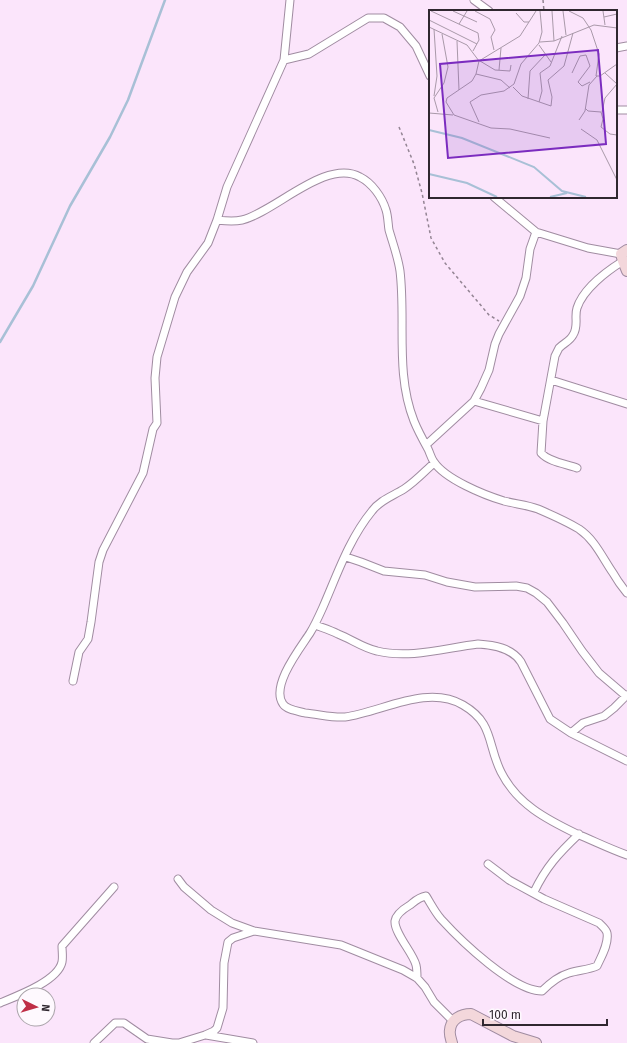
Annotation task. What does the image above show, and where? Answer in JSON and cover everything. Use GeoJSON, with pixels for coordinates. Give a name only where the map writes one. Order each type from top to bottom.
{"type":"FeatureCollection","features":[{"type":"Feature","properties":{"kind":"main road"},"geometry":{"type":"LineString","coordinates":[[452,1043],[450,1030],[453,1021],[458,1016],[470,1014],[514,1036],[536,1043]]}},
{"type":"Feature","properties":{"kind":"street"},"geometry":{"type":"LineString","coordinates":[[73,681],[79,652],[88,640],[99,562],[103,550],[143,473],[154,429],[157,423],[155,378],[160,344],[176,297],[187,272],[208,243],[227,187],[284,60],[290,0]]}},
{"type":"Feature","properties":{"kind":"street"},"geometry":{"type":"LineString","coordinates":[[474,0],[488,10]]}},
{"type":"Feature","properties":{"kind":"street"},"geometry":{"type":"LineString","coordinates":[[284,60],[310,54],[368,18],[384,18],[400,27],[416,46],[429,74]]}},
{"type":"Feature","properties":{"kind":"street"},"geometry":{"type":"LineString","coordinates":[[617,48],[627,46]]}},
{"type":"Feature","properties":{"kind":"street"},"geometry":{"type":"LineString","coordinates":[[217,220],[232,222],[252,216],[284,199],[311,182],[339,174],[360,177],[374,189],[386,210],[390,235],[396,250],[400,271],[404,384],[407,401],[414,422],[434,463],[448,475],[483,494],[536,509],[565,520],[581,530],[596,545],[627,593]]}},
{"type":"Feature","properties":{"kind":"street"},"geometry":{"type":"LineString","coordinates":[[495,198],[536,232],[624,259]]}},
{"type":"Feature","properties":{"kind":"street"},"geometry":{"type":"LineString","coordinates":[[426,445],[474,401],[481,388],[489,370],[495,344],[520,296],[526,278],[530,249],[536,232]]}},
{"type":"Feature","properties":{"kind":"street"},"geometry":{"type":"LineString","coordinates":[[577,468],[552,460],[541,453],[543,421],[555,356],[560,348],[573,335],[577,325],[577,308],[583,296],[607,272],[624,259]]}},
{"type":"Feature","properties":{"kind":"street"},"geometry":{"type":"LineString","coordinates":[[551,380],[627,404]]}},
{"type":"Feature","properties":{"kind":"street"},"geometry":{"type":"LineString","coordinates":[[474,401],[543,421]]}},
{"type":"Feature","properties":{"kind":"street"},"geometry":{"type":"LineString","coordinates":[[434,463],[404,489],[390,496],[373,509],[353,538],[315,625],[290,662],[286,671],[280,692],[282,702],[284,706],[300,712],[343,717],[372,711],[406,701],[445,697],[456,701],[470,708],[482,720],[490,737],[501,772],[516,794],[541,816],[607,848],[627,855]]}},
{"type":"Feature","properties":{"kind":"street"},"geometry":{"type":"LineString","coordinates":[[346,557],[384,571],[425,576],[446,582],[475,586],[516,586],[527,588],[536,593],[547,602],[599,673],[626,695],[604,716],[583,723],[571,733]]}},
{"type":"Feature","properties":{"kind":"street"},"geometry":{"type":"LineString","coordinates":[[315,625],[376,651],[386,653],[407,654],[478,644],[509,651],[517,655],[550,719],[571,733],[627,761]]}},
{"type":"Feature","properties":{"kind":"street"},"geometry":{"type":"LineString","coordinates":[[534,892],[541,877],[555,858],[579,834]]}},
{"type":"Feature","properties":{"kind":"street"},"geometry":{"type":"LineString","coordinates":[[417,978],[416,966],[397,929],[395,921],[397,916],[404,909],[424,896],[426,896],[440,918],[468,945],[503,975],[524,986],[537,991],[542,991],[567,973],[597,966],[606,944],[607,934],[599,923],[544,899],[534,892],[509,880],[488,864]]}},
{"type":"Feature","properties":{"kind":"street"},"geometry":{"type":"LineString","coordinates":[[178,879],[184,887],[211,910],[232,923],[254,931],[341,945],[392,964],[417,978],[425,987],[434,1002],[453,1021]]}},
{"type":"Feature","properties":{"kind":"street"},"geometry":{"type":"LineString","coordinates":[[0,1003],[37,988],[58,970],[62,962],[62,946],[114,887]]}},
{"type":"Feature","properties":{"kind":"street"},"geometry":{"type":"LineString","coordinates":[[94,1043],[115,1023],[124,1023],[147,1039],[172,1043],[179,1043],[205,1035],[217,1028],[222,1015],[224,963],[228,942],[233,938],[254,931]]}},
{"type":"Feature","properties":{"kind":"street"},"geometry":{"type":"LineString","coordinates":[[205,1035],[254,1043]]}},
{"type":"Feature","properties":{"kind":"path"},"geometry":{"type":"LineString","coordinates":[[543,0],[544,10]]}},
{"type":"Feature","properties":{"kind":"path"},"geometry":{"type":"LineString","coordinates":[[399,127],[414,164],[422,193],[431,238],[444,263],[489,315],[505,324]]}},
{"type":"Feature","properties":{"kind":"waterway"},"geometry":{"type":"LineString","coordinates":[[0,342],[33,286],[70,206],[110,137],[128,100],[165,0]]}}]}
